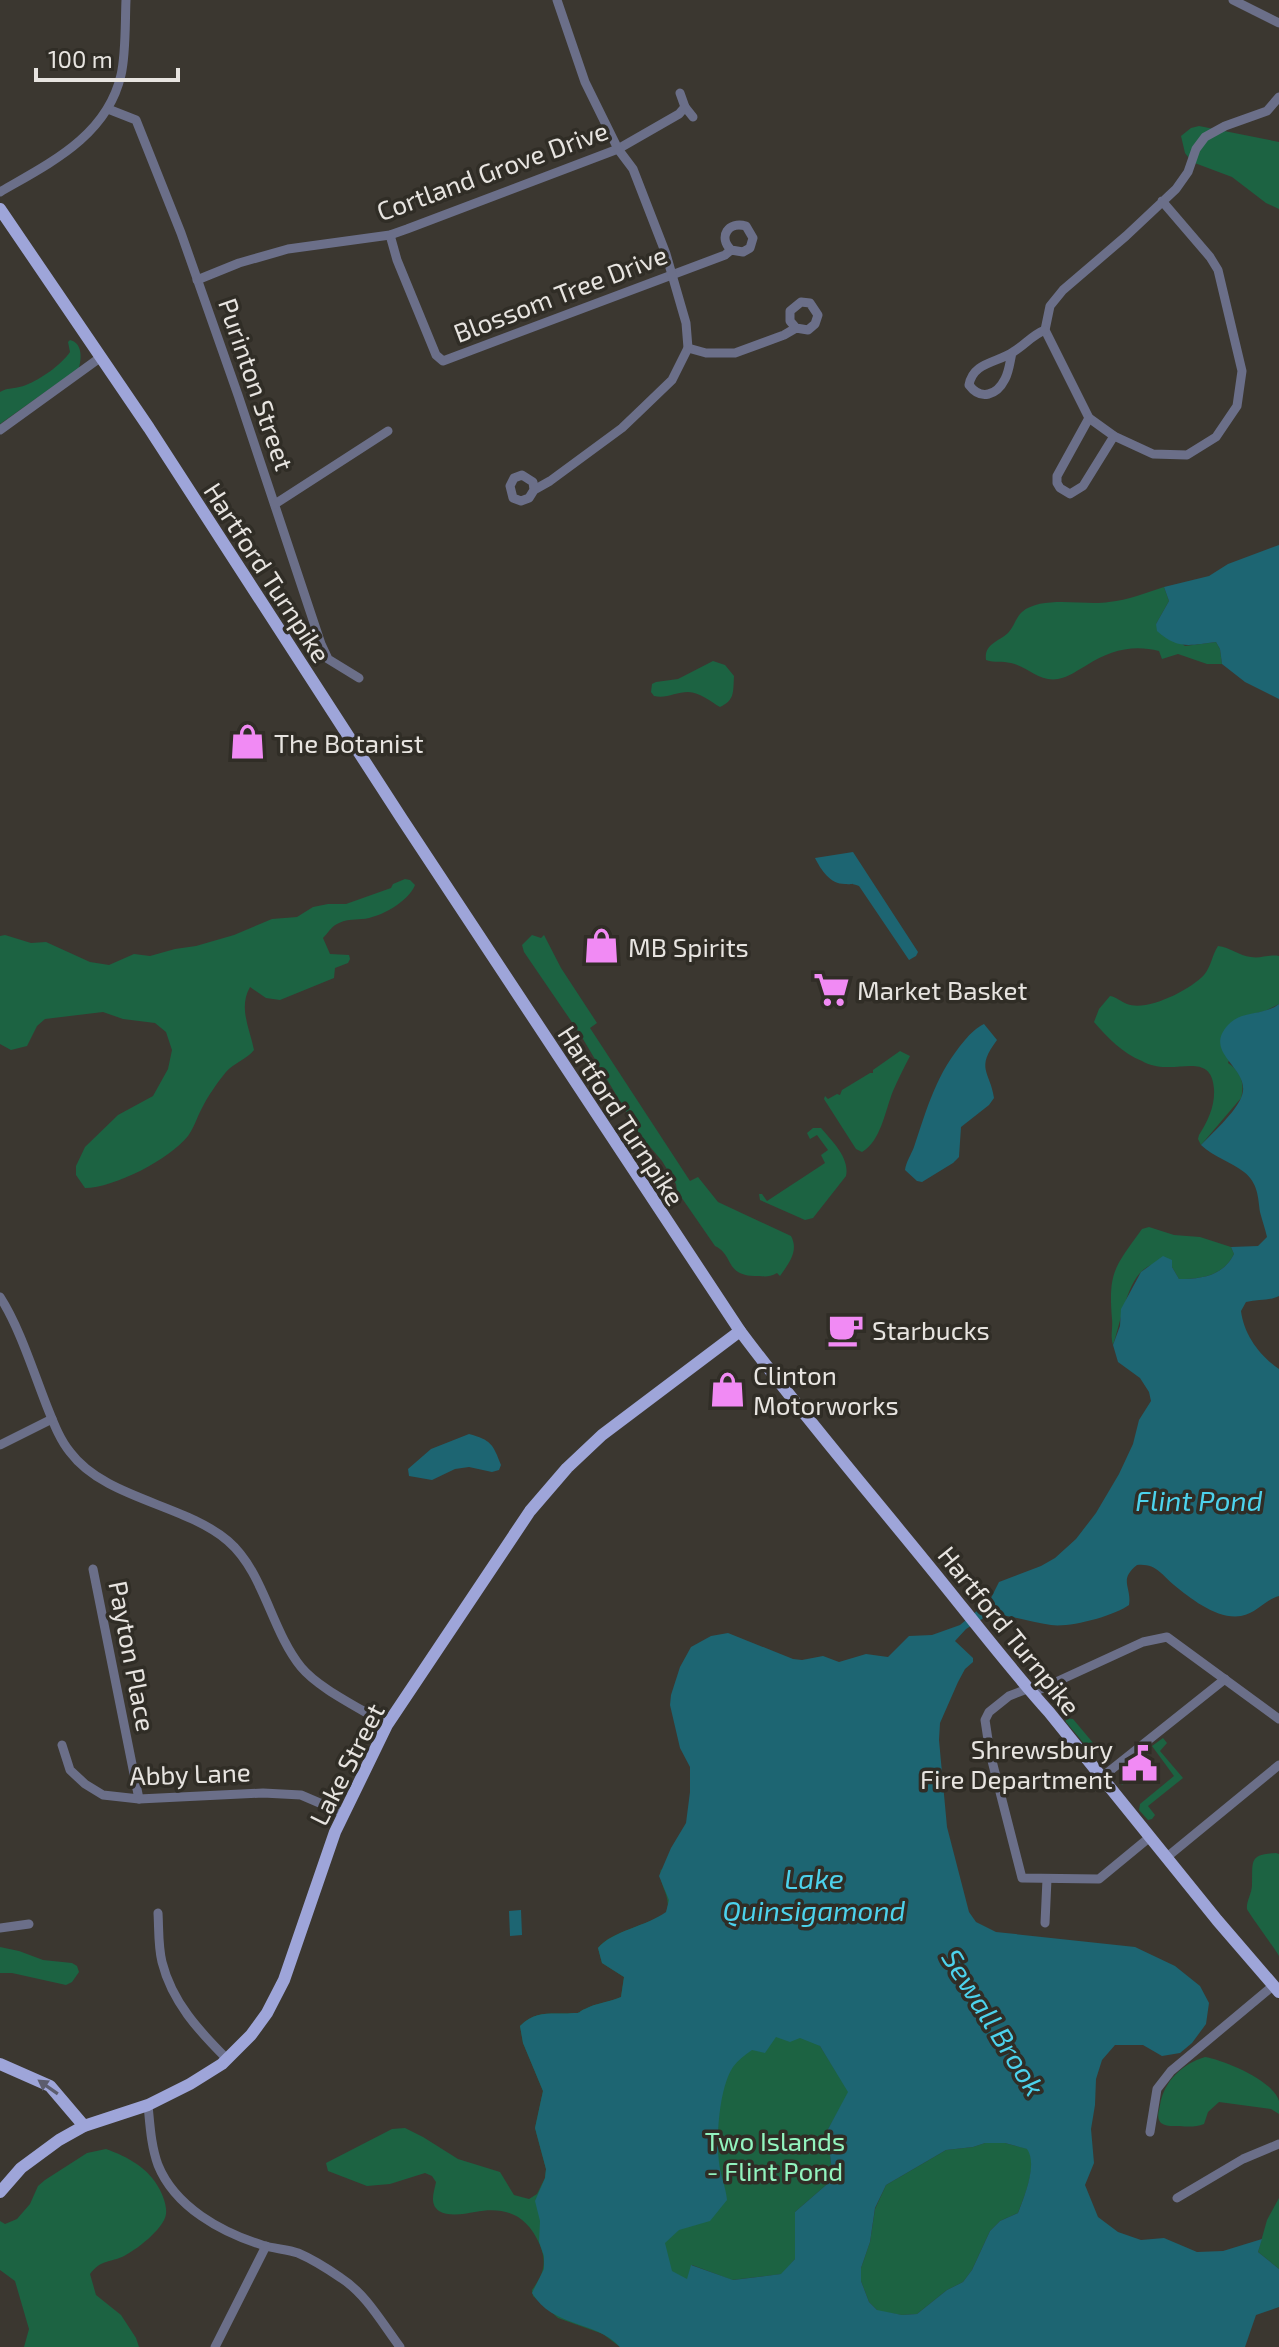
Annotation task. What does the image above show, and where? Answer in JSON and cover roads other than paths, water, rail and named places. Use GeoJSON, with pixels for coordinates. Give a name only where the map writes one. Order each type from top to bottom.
{"type":"FeatureCollection","features":[{"type":"Feature","properties":{"kind":"main road","name":"Hartford Turnpike"},"geometry":{"type":"LineString","coordinates":[[0,209],[194,496],[443,882],[740,1331],[801,1413],[1276,1989]]}},
{"type":"Feature","properties":{"kind":"main road","name":"Lake Street"},"geometry":{"type":"LineString","coordinates":[[0,2192],[12,2176],[33,2158],[84,2126],[148,2105],[200,2079],[227,2059],[262,2022],[281,1988],[343,1813],[387,1725],[526,1517],[557,1478],[615,1424],[740,1331]]}},
{"type":"Feature","properties":{"kind":"main road"},"geometry":{"type":"LineString","coordinates":[[0,2064],[51,2087],[84,2126]]}},
{"type":"Feature","properties":{"kind":"street"},"geometry":{"type":"LineString","coordinates":[[0,192],[81,142],[108,109],[122,73],[126,0]]}},
{"type":"Feature","properties":{"kind":"street"},"geometry":{"type":"LineString","coordinates":[[534,490],[622,428],[672,380],[688,348],[686,323],[672,275],[633,169],[618,149],[585,82],[557,0]]}},
{"type":"Feature","properties":{"kind":"street"},"geometry":{"type":"LineString","coordinates":[[1233,0],[1279,23]]}},
{"type":"Feature","properties":{"kind":"street"},"geometry":{"type":"LineString","coordinates":[[680,93],[693,117]]}},
{"type":"Feature","properties":{"kind":"street"},"geometry":{"type":"LineString","coordinates":[[1162,201],[1218,270],[1242,371],[1237,406],[1216,437],[1187,455],[1153,454],[1114,436],[1089,418],[1045,330],[1050,306],[1062,291],[1126,236],[1162,201],[1176,189],[1205,137],[1225,126],[1267,111],[1279,97]]}},
{"type":"Feature","properties":{"kind":"street","name":"Cortland Grove Drive"},"geometry":{"type":"LineString","coordinates":[[197,280],[239,263],[288,249],[390,235],[618,149],[679,114],[685,107]]}},
{"type":"Feature","properties":{"kind":"street","name":"Purinton Street"},"geometry":{"type":"LineString","coordinates":[[108,109],[136,120],[197,280],[322,646],[328,659],[359,678]]}},
{"type":"Feature","properties":{"kind":"street","name":"Blossom Tree Drive"},"geometry":{"type":"LineString","coordinates":[[390,235],[397,260],[436,355],[443,361],[725,255],[731,250]]}},
{"type":"Feature","properties":{"kind":"street"},"geometry":{"type":"LineString","coordinates":[[688,348],[706,353],[735,353],[796,328]]}},
{"type":"Feature","properties":{"kind":"street"},"geometry":{"type":"LineString","coordinates":[[1012,353],[1005,379],[995,391],[987,396],[974,392],[969,385],[975,372],[987,363],[1012,353],[1035,334],[1045,330]]}},
{"type":"Feature","properties":{"kind":"street"},"geometry":{"type":"LineString","coordinates":[[0,430],[101,357]]}},
{"type":"Feature","properties":{"kind":"street"},"geometry":{"type":"LineString","coordinates":[[1089,418],[1057,476],[1057,483],[1066,492],[1070,494],[1083,486],[1114,436]]}},
{"type":"Feature","properties":{"kind":"street"},"geometry":{"type":"LineString","coordinates":[[275,504],[388,431]]}},
{"type":"Feature","properties":{"kind":"street"},"geometry":{"type":"LineString","coordinates":[[0,1297],[52,1419],[69,1451],[92,1474],[211,1529],[231,1543],[247,1564],[301,1667],[321,1684],[387,1725]]}},
{"type":"Feature","properties":{"kind":"street"},"geometry":{"type":"LineString","coordinates":[[0,1445],[52,1419]]}},
{"type":"Feature","properties":{"kind":"street","name":"Payton Place"},"geometry":{"type":"LineString","coordinates":[[93,1569],[139,1799]]}},
{"type":"Feature","properties":{"kind":"street"},"geometry":{"type":"LineString","coordinates":[[1150,1837],[1099,1879],[1022,1878],[985,1730],[989,1712],[1009,1696],[1030,1691],[1143,1642],[1164,1637],[1171,1639],[1279,1719]]}},
{"type":"Feature","properties":{"kind":"street"},"geometry":{"type":"LineString","coordinates":[[1102,1777],[1225,1679]]}},
{"type":"Feature","properties":{"kind":"street","name":"Abby Lane"},"geometry":{"type":"LineString","coordinates":[[62,1745],[70,1770],[103,1795],[139,1799],[251,1793],[301,1795],[343,1813]]}},
{"type":"Feature","properties":{"kind":"street"},"geometry":{"type":"LineString","coordinates":[[1167,1857],[1279,1765]]}},
{"type":"Feature","properties":{"kind":"street"},"geometry":{"type":"LineString","coordinates":[[1045,1923],[1047,1879]]}},
{"type":"Feature","properties":{"kind":"street"},"geometry":{"type":"LineString","coordinates":[[158,1913],[161,1959],[167,1980],[201,2033],[227,2059]]}},
{"type":"Feature","properties":{"kind":"street"},"geometry":{"type":"LineString","coordinates":[[0,1928],[29,1924]]}},
{"type":"Feature","properties":{"kind":"street"},"geometry":{"type":"LineString","coordinates":[[1150,2132],[1157,2089],[1171,2071],[1276,1989]]}},
{"type":"Feature","properties":{"kind":"street"},"geometry":{"type":"LineString","coordinates":[[148,2105],[157,2163],[192,2210],[207,2221],[266,2246],[298,2253],[352,2286],[400,2347]]}},
{"type":"Feature","properties":{"kind":"street"},"geometry":{"type":"LineString","coordinates":[[1177,2198],[1243,2159],[1279,2144]]}},
{"type":"Feature","properties":{"kind":"street"},"geometry":{"type":"LineString","coordinates":[[215,2347],[266,2246]]}},
{"type":"Feature","properties":{"kind":"water"},"geometry":{"type":"Polygon","coordinates":[[[1279,545],[1279,699],[1245,682],[1222,664],[1216,642],[1178,644],[1157,631],[1156,624],[1169,601],[1164,587],[1209,576],[1228,564],[1279,545]]]}},
{"type":"Feature","properties":{"kind":"water"},"geometry":{"type":"Polygon","coordinates":[[[853,852],[918,952],[909,960],[859,886],[830,879],[815,858],[853,852]]]}},
{"type":"Feature","properties":{"kind":"water","name":"Lake Quinsigamond"},"geometry":{"type":"Polygon","coordinates":[[[1279,1004],[1279,1296],[1246,1302],[1241,1311],[1254,1344],[1279,1369],[1279,1596],[1247,1614],[1223,1615],[1197,1602],[1154,1568],[1137,1565],[1127,1580],[1129,1605],[1102,1617],[1080,1623],[1051,1625],[990,1614],[966,1629],[955,1641],[973,1658],[973,1662],[965,1669],[940,1723],[939,1740],[947,1827],[969,1912],[976,1922],[996,1932],[1135,1947],[1175,1966],[1200,1986],[1209,2003],[1206,2024],[1180,2053],[1162,2056],[1143,2045],[1115,2045],[1102,2060],[1096,2079],[1091,2129],[1094,2163],[1085,2185],[1098,2217],[1118,2232],[1141,2240],[1164,2238],[1197,2252],[1223,2251],[1262,2239],[1258,2252],[1279,2269],[1279,2307],[1256,2315],[1245,2347],[620,2347],[599,2332],[551,2312],[532,2293],[544,2269],[535,2201],[546,2169],[535,2128],[543,2091],[523,2043],[520,2026],[539,2015],[578,2013],[621,1997],[624,1977],[602,1963],[598,1948],[612,1937],[666,1912],[669,1900],[659,1876],[686,1823],[690,1792],[690,1767],[680,1748],[670,1705],[680,1667],[691,1647],[711,1636],[728,1633],[793,1659],[823,1656],[839,1662],[866,1654],[888,1657],[909,1636],[932,1635],[960,1625],[990,1600],[999,1582],[1041,1566],[1076,1539],[1119,1474],[1133,1444],[1139,1420],[1151,1401],[1140,1378],[1118,1362],[1113,1345],[1120,1326],[1121,1309],[1141,1272],[1163,1256],[1172,1260],[1172,1267],[1179,1279],[1204,1277],[1224,1267],[1234,1254],[1231,1247],[1258,1246],[1267,1237],[1256,1190],[1249,1176],[1201,1145],[1232,1112],[1243,1091],[1242,1082],[1220,1043],[1222,1035],[1233,1020],[1279,1004]],[[776,2037],[765,2053],[752,2050],[739,2060],[724,2087],[718,2152],[727,2200],[710,2221],[679,2230],[665,2243],[672,2271],[687,2279],[691,2265],[733,2280],[781,2274],[795,2259],[795,2212],[833,2179],[827,2131],[848,2092],[820,2046],[800,2038],[790,2042],[776,2037]],[[1005,2143],[946,2150],[886,2185],[875,2208],[870,2242],[861,2268],[861,2281],[869,2302],[877,2310],[902,2315],[917,2314],[947,2290],[963,2282],[990,2231],[1000,2221],[1018,2213],[1029,2181],[1030,2155],[1027,2149],[1005,2143]]]}},
{"type":"Feature","properties":{"kind":"water"},"geometry":{"type":"Polygon","coordinates":[[[984,1024],[997,1040],[985,1064],[994,1098],[961,1127],[959,1157],[922,1182],[917,1181],[905,1170],[934,1091],[955,1053],[984,1024]]]}},
{"type":"Feature","properties":{"kind":"water"},"geometry":{"type":"Polygon","coordinates":[[[469,1434],[490,1444],[501,1465],[499,1470],[455,1469],[432,1480],[409,1476],[408,1469],[431,1449],[469,1434]]]}},
{"type":"Feature","properties":{"kind":"water"},"geometry":{"type":"Polygon","coordinates":[[[521,1910],[522,1935],[510,1936],[509,1911],[521,1910]]]}},
{"type":"Feature","properties":{"kind":"place","name":"The Botanist"},"geometry":{"type":"Point","coordinates":[248,742]}},
{"type":"Feature","properties":{"kind":"place","name":"MB Spirits"},"geometry":{"type":"Point","coordinates":[602,946]}},
{"type":"Feature","properties":{"kind":"place","name":"Market Basket"},"geometry":{"type":"Point","coordinates":[831,989]}},
{"type":"Feature","properties":{"kind":"place","name":"Starbucks"},"geometry":{"type":"Point","coordinates":[846,1329]}},
{"type":"Feature","properties":{"kind":"place","name":"Clinton Motorworks"},"geometry":{"type":"Point","coordinates":[727,1389]}},
{"type":"Feature","properties":{"kind":"place","name":"Shrewsbury Fire Department"},"geometry":{"type":"Point","coordinates":[1139,1763]}},
{"type":"Feature","properties":{"kind":"water label","name":"Flint Pond"},"geometry":{"type":"Point","coordinates":[1199,1500]}},
{"type":"Feature","properties":{"kind":"water label","name":"Sewall Brook"},"geometry":{"type":"Point","coordinates":[994,2022]}},
{"type":"Feature","properties":{"kind":"park label","name":"Two Islands - Flint Pond"},"geometry":{"type":"Point","coordinates":[775,2155]}}]}
